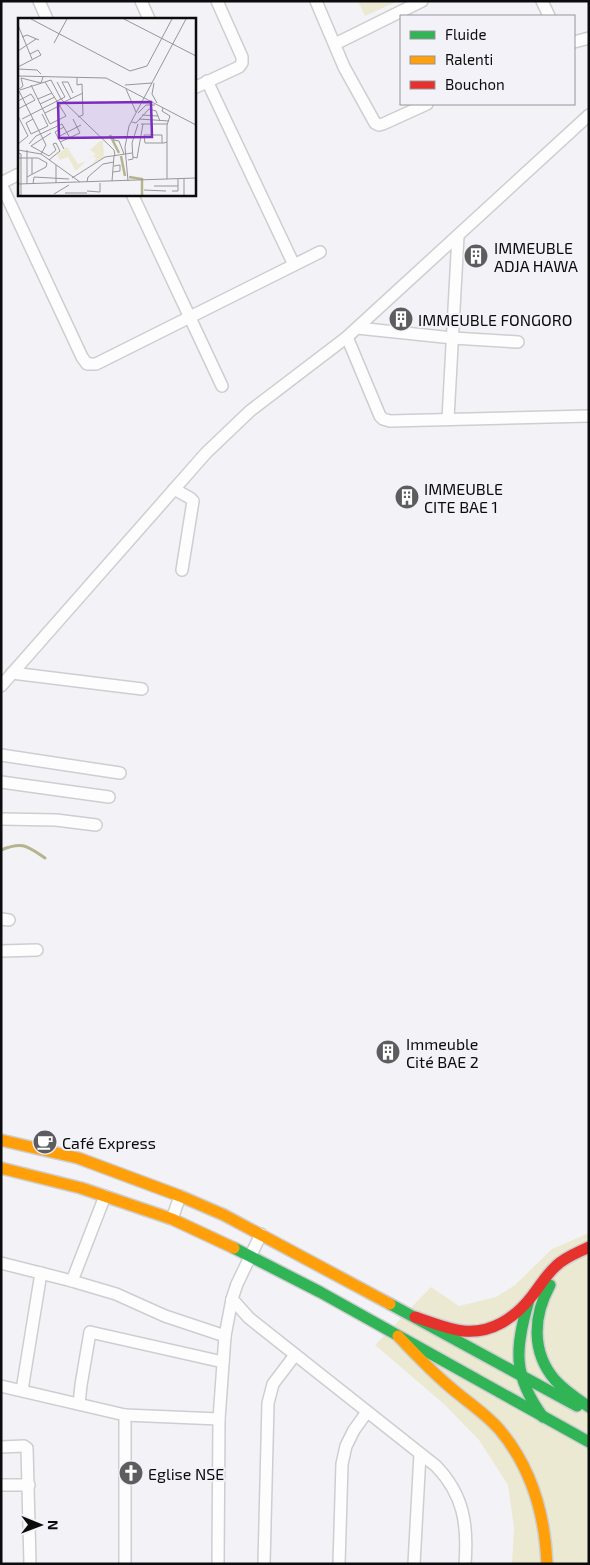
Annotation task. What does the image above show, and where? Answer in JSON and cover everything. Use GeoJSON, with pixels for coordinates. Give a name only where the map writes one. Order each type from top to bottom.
{"type":"FeatureCollection","features":[{"type":"Feature","properties":{"kind":"main road"},"geometry":{"type":"LineString","coordinates":[[1,1140],[78,1158],[180,1196],[224,1215],[589,1412]]}},
{"type":"Feature","properties":{"kind":"main road"},"geometry":{"type":"LineString","coordinates":[[1,1168],[49,1179],[105,1196],[172,1219],[210,1235],[320,1292],[589,1442]]}},
{"type":"Feature","properties":{"kind":"main road"},"geometry":{"type":"LineString","coordinates":[[415,1317],[462,1331],[478,1332],[491,1329],[504,1323],[530,1298],[556,1266],[569,1256],[589,1247]]}},
{"type":"Feature","properties":{"kind":"main road"},"geometry":{"type":"LineString","coordinates":[[589,1256],[566,1268],[552,1282],[539,1308],[537,1327],[538,1345],[543,1361],[550,1373],[555,1380],[589,1407]]}},
{"type":"Feature","properties":{"kind":"main road"},"geometry":{"type":"LineString","coordinates":[[530,1298],[518,1351],[520,1376],[530,1399],[543,1416]]}},
{"type":"Feature","properties":{"kind":"main road"},"geometry":{"type":"LineString","coordinates":[[398,1336],[442,1381],[499,1429],[512,1446],[530,1480],[542,1515],[547,1541],[547,1564]]}},
{"type":"Feature","properties":{"kind":"street"},"geometry":{"type":"LineString","coordinates":[[39,1],[47,18]]}},
{"type":"Feature","properties":{"kind":"street"},"geometry":{"type":"LineString","coordinates":[[141,1],[149,18]]}},
{"type":"Feature","properties":{"kind":"street"},"geometry":{"type":"LineString","coordinates":[[195,87],[239,67],[242,62],[242,57],[217,1]]}},
{"type":"Feature","properties":{"kind":"street"},"geometry":{"type":"LineString","coordinates":[[316,1],[351,80],[375,123],[378,125],[383,124],[425,105]]}},
{"type":"Feature","properties":{"kind":"street"},"geometry":{"type":"LineString","coordinates":[[335,44],[422,1]]}},
{"type":"Feature","properties":{"kind":"street"},"geometry":{"type":"LineString","coordinates":[[542,1],[549,15]]}},
{"type":"Feature","properties":{"kind":"street"},"geometry":{"type":"LineString","coordinates":[[575,42],[589,38]]}},
{"type":"Feature","properties":{"kind":"street"},"geometry":{"type":"LineString","coordinates":[[207,81],[294,265]]}},
{"type":"Feature","properties":{"kind":"street"},"geometry":{"type":"LineString","coordinates":[[1,686],[206,454],[250,411],[347,337],[589,116]]}},
{"type":"Feature","properties":{"kind":"street"},"geometry":{"type":"LineString","coordinates":[[18,174],[1,183],[82,357],[87,364],[96,364],[320,252]]}},
{"type":"Feature","properties":{"kind":"street"},"geometry":{"type":"LineString","coordinates":[[132,195],[222,386]]}},
{"type":"Feature","properties":{"kind":"street"},"geometry":{"type":"LineString","coordinates":[[448,420],[458,236]]}},
{"type":"Feature","properties":{"kind":"street"},"geometry":{"type":"LineString","coordinates":[[357,328],[452,338],[518,342]]}},
{"type":"Feature","properties":{"kind":"street"},"geometry":{"type":"LineString","coordinates":[[347,337],[380,416],[390,421],[589,416]]}},
{"type":"Feature","properties":{"kind":"street"},"geometry":{"type":"LineString","coordinates":[[174,490],[193,501],[182,570]]}},
{"type":"Feature","properties":{"kind":"street"},"geometry":{"type":"LineString","coordinates":[[12,673],[142,689]]}},
{"type":"Feature","properties":{"kind":"street"},"geometry":{"type":"LineString","coordinates":[[1,755],[120,773]]}},
{"type":"Feature","properties":{"kind":"street"},"geometry":{"type":"LineString","coordinates":[[1,782],[110,797]]}},
{"type":"Feature","properties":{"kind":"street"},"geometry":{"type":"LineString","coordinates":[[1,819],[56,820],[96,825]]}},
{"type":"Feature","properties":{"kind":"street"},"geometry":{"type":"LineString","coordinates":[[1,951],[37,950]]}},
{"type":"Feature","properties":{"kind":"street"},"geometry":{"type":"LineString","coordinates":[[72,1281],[105,1196]]}},
{"type":"Feature","properties":{"kind":"street"},"geometry":{"type":"LineString","coordinates":[[172,1219],[180,1196]]}},
{"type":"Feature","properties":{"kind":"street"},"geometry":{"type":"LineString","coordinates":[[218,1564],[219,1419],[225,1336],[237,1284],[261,1234]]}},
{"type":"Feature","properties":{"kind":"street"},"geometry":{"type":"LineString","coordinates":[[1,1262],[116,1294],[165,1316],[225,1336]]}},
{"type":"Feature","properties":{"kind":"street"},"geometry":{"type":"LineString","coordinates":[[22,1390],[41,1273]]}},
{"type":"Feature","properties":{"kind":"street"},"geometry":{"type":"LineString","coordinates":[[232,1299],[249,1318],[436,1466],[448,1479],[457,1495],[464,1515],[466,1534],[465,1564]]}},
{"type":"Feature","properties":{"kind":"street"},"geometry":{"type":"LineString","coordinates":[[79,1404],[90,1332],[223,1362]]}},
{"type":"Feature","properties":{"kind":"street"},"geometry":{"type":"LineString","coordinates":[[264,1564],[268,1403],[273,1384],[295,1355]]}},
{"type":"Feature","properties":{"kind":"street"},"geometry":{"type":"LineString","coordinates":[[1,1386],[125,1415],[219,1419]]}},
{"type":"Feature","properties":{"kind":"street"},"geometry":{"type":"LineString","coordinates":[[339,1564],[342,1464],[346,1446],[354,1430],[367,1412]]}},
{"type":"Feature","properties":{"kind":"street"},"geometry":{"type":"LineString","coordinates":[[125,1415],[125,1564]]}},
{"type":"Feature","properties":{"kind":"street"},"geometry":{"type":"LineString","coordinates":[[1,1447],[24,1446],[27,1448],[30,1564]]}},
{"type":"Feature","properties":{"kind":"street"},"geometry":{"type":"LineString","coordinates":[[414,1564],[420,1454]]}},
{"type":"Feature","properties":{"kind":"street"},"geometry":{"type":"LineString","coordinates":[[1,1485],[28,1485]]}},
{"type":"Feature","properties":{"kind":"shaded area"},"geometry":{"type":"Polygon","coordinates":[[[358,1],[398,1],[365,16],[358,1]]]}},
{"type":"Feature","properties":{"kind":"shaded area"},"geometry":{"type":"Polygon","coordinates":[[[589,1233],[589,1564],[512,1564],[514,1528],[508,1485],[479,1440],[444,1404],[375,1345],[431,1287],[459,1306],[496,1297],[515,1285],[552,1249],[589,1233]]]}},
{"type":"Feature","properties":{"kind":"waterway"},"geometry":{"type":"LineString","coordinates":[[1,850],[20,845],[34,850],[45,858]]}},
{"type":"Feature","properties":{"kind":"traffic: fast"},"geometry":{"type":"LineString","coordinates":[[234,1248],[320,1292],[589,1442]]}},
{"type":"Feature","properties":{"kind":"traffic: fast"},"geometry":{"type":"LineString","coordinates":[[550,1285],[540,1309],[537,1334],[538,1346],[547,1369],[555,1380],[589,1407]]}},
{"type":"Feature","properties":{"kind":"traffic: fast"},"geometry":{"type":"LineString","coordinates":[[529,1300],[521,1333],[519,1361],[526,1388],[543,1417]]}},
{"type":"Feature","properties":{"kind":"traffic: fast"},"geometry":{"type":"LineString","coordinates":[[390,1304],[577,1406]]}},
{"type":"Feature","properties":{"kind":"traffic: slow"},"geometry":{"type":"LineString","coordinates":[[1,1140],[78,1158],[180,1196],[224,1215],[390,1304]]}},
{"type":"Feature","properties":{"kind":"traffic: slow"},"geometry":{"type":"LineString","coordinates":[[1,1168],[81,1188],[172,1219],[234,1248]]}},
{"type":"Feature","properties":{"kind":"traffic: slow"},"geometry":{"type":"LineString","coordinates":[[398,1336],[436,1375],[494,1423],[510,1444],[520,1460],[535,1493],[540,1510],[547,1564]]}},
{"type":"Feature","properties":{"kind":"traffic: jam"},"geometry":{"type":"LineString","coordinates":[[415,1317],[463,1331],[483,1330],[493,1327],[510,1318],[518,1311],[549,1273],[560,1263],[571,1255],[589,1247]]}},
{"type":"Feature","properties":{"kind":"place","name":"IMMEUBLE ADJA HAWA"},"geometry":{"type":"Point","coordinates":[476,256]}},
{"type":"Feature","properties":{"kind":"place","name":"IMMEUBLE FONGORO"},"geometry":{"type":"Point","coordinates":[401,319]}},
{"type":"Feature","properties":{"kind":"place","name":"IMMEUBLE CITE BAE 1"},"geometry":{"type":"Point","coordinates":[407,497]}},
{"type":"Feature","properties":{"kind":"place","name":"Immeuble Cité BAE 2"},"geometry":{"type":"Point","coordinates":[388,1052]}},
{"type":"Feature","properties":{"kind":"place","name":"Café Express"},"geometry":{"type":"Point","coordinates":[45,1142]}},
{"type":"Feature","properties":{"kind":"place","name":"Eglise NSE"},"geometry":{"type":"Point","coordinates":[131,1473]}}]}
